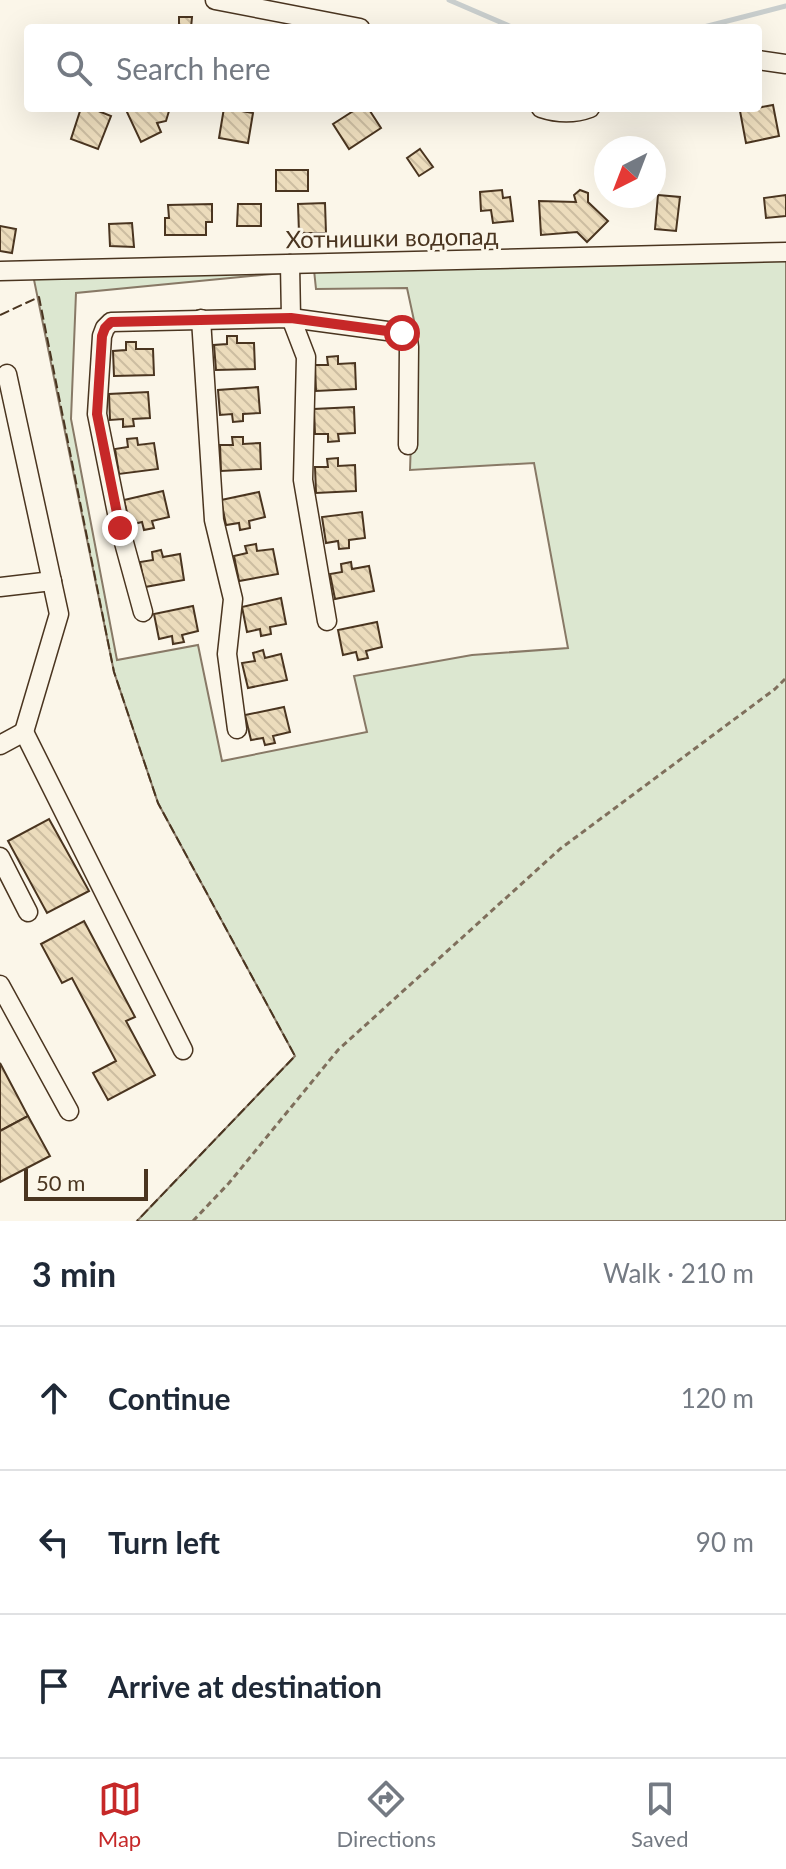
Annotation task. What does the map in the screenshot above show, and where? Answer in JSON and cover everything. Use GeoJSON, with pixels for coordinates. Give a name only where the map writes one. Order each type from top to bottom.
{"type":"FeatureCollection","features":[{"type":"Feature","properties":{"kind":"street"},"geometry":{"type":"LineString","coordinates":[[215,0],[339,24]]}},
{"type":"Feature","properties":{"kind":"street"},"geometry":{"type":"LineString","coordinates":[[762,61],[786,64]]}},
{"type":"Feature","properties":{"kind":"street","name":"Хотнишки водопад"},"geometry":{"type":"LineString","coordinates":[[0,271],[786,252]]}},
{"type":"Feature","properties":{"kind":"street"},"geometry":{"type":"LineString","coordinates":[[290,264],[291,318],[306,357],[303,480],[327,621]]}},
{"type":"Feature","properties":{"kind":"street"},"geometry":{"type":"LineString","coordinates":[[143,612],[120,528],[97,414],[105,328],[119,320],[291,318],[402,333],[408,339],[409,347],[408,445]]}},
{"type":"Feature","properties":{"kind":"street"},"geometry":{"type":"LineString","coordinates":[[201,319],[214,520],[233,599],[227,654],[237,729]]}},
{"type":"Feature","properties":{"kind":"street"},"geometry":{"type":"LineString","coordinates":[[7,374],[59,614],[24,732],[183,1050]]}},
{"type":"Feature","properties":{"kind":"street"},"geometry":{"type":"LineString","coordinates":[[0,587],[52,581]]}},
{"type":"Feature","properties":{"kind":"street"},"geometry":{"type":"LineString","coordinates":[[0,745],[24,732]]}},
{"type":"Feature","properties":{"kind":"street"},"geometry":{"type":"LineString","coordinates":[[0,857],[28,912]]}},
{"type":"Feature","properties":{"kind":"street"},"geometry":{"type":"LineString","coordinates":[[0,985],[69,1111]]}},
{"type":"Feature","properties":{"kind":"path"},"geometry":{"type":"LineString","coordinates":[[193,1221],[229,1183],[338,1050],[560,849],[786,678]]}},
{"type":"Feature","properties":{"kind":"green space"},"geometry":{"type":"Polygon","coordinates":[[[786,252],[786,1221],[137,1221],[295,1056],[158,803],[114,672],[32,270],[786,252]],[[314,270],[76,293],[71,419],[117,660],[198,645],[222,761],[367,732],[354,676],[472,655],[568,648],[534,463],[410,470],[415,325],[407,288],[316,289],[314,270]]]}},
{"type":"Feature","properties":{"kind":"building"},"geometry":{"type":"Polygon","coordinates":[[[179,17],[192,17],[191,24],[179,24],[179,17]]]}},
{"type":"Feature","properties":{"kind":"building"},"geometry":{"type":"Polygon","coordinates":[[[773,105],[779,136],[746,143],[740,112],[762,112],[762,107],[773,105]]]}},
{"type":"Feature","properties":{"kind":"building"},"geometry":{"type":"Polygon","coordinates":[[[80,112],[101,112],[111,116],[98,149],[71,139],[80,112]]]}},
{"type":"Feature","properties":{"kind":"building"},"geometry":{"type":"Polygon","coordinates":[[[127,112],[169,112],[166,121],[157,123],[161,132],[141,142],[127,112]]]}},
{"type":"Feature","properties":{"kind":"building"},"geometry":{"type":"Polygon","coordinates":[[[223,112],[253,113],[248,143],[219,138],[223,112]]]}},
{"type":"Feature","properties":{"kind":"building"},"geometry":{"type":"Polygon","coordinates":[[[352,112],[371,112],[381,128],[349,149],[333,124],[352,112]]]}},
{"type":"Feature","properties":{"kind":"building"},"geometry":{"type":"Polygon","coordinates":[[[420,149],[433,167],[419,176],[407,158],[420,149]]]}},
{"type":"Feature","properties":{"kind":"building"},"geometry":{"type":"Polygon","coordinates":[[[276,170],[308,170],[308,191],[276,191],[276,170]]]}},
{"type":"Feature","properties":{"kind":"building"},"geometry":{"type":"Polygon","coordinates":[[[502,190],[503,198],[510,197],[513,221],[493,223],[491,210],[481,211],[480,192],[502,190]]]}},
{"type":"Feature","properties":{"kind":"building"},"geometry":{"type":"Polygon","coordinates":[[[580,190],[588,193],[588,202],[608,221],[587,242],[577,232],[541,235],[539,201],[576,202],[574,195],[580,190]]]}},
{"type":"Feature","properties":{"kind":"building"},"geometry":{"type":"Polygon","coordinates":[[[786,195],[786,216],[766,218],[764,198],[786,195]]]}},
{"type":"Feature","properties":{"kind":"building"},"geometry":{"type":"Polygon","coordinates":[[[666,196],[680,197],[676,231],[655,229],[657,208],[666,208],[666,196]]]}},
{"type":"Feature","properties":{"kind":"building"},"geometry":{"type":"Polygon","coordinates":[[[325,203],[326,233],[299,233],[298,204],[325,203]]]}},
{"type":"Feature","properties":{"kind":"building"},"geometry":{"type":"Polygon","coordinates":[[[212,204],[212,222],[206,222],[206,235],[165,235],[168,205],[212,204]]]}},
{"type":"Feature","properties":{"kind":"building"},"geometry":{"type":"Polygon","coordinates":[[[238,204],[261,204],[261,226],[237,226],[238,204]]]}},
{"type":"Feature","properties":{"kind":"building"},"geometry":{"type":"Polygon","coordinates":[[[132,223],[134,247],[110,246],[109,224],[132,223]]]}},
{"type":"Feature","properties":{"kind":"building"},"geometry":{"type":"Polygon","coordinates":[[[0,226],[16,229],[12,253],[0,251],[0,226]]]}},
{"type":"Feature","properties":{"kind":"building"},"geometry":{"type":"Polygon","coordinates":[[[227,336],[237,336],[237,343],[254,343],[255,369],[216,370],[214,345],[227,344],[227,336]]]}},
{"type":"Feature","properties":{"kind":"building"},"geometry":{"type":"Polygon","coordinates":[[[126,342],[136,342],[136,349],[153,349],[154,375],[114,376],[113,351],[126,350],[126,342]]]}},
{"type":"Feature","properties":{"kind":"building"},"geometry":{"type":"Polygon","coordinates":[[[338,356],[338,364],[355,363],[356,389],[316,391],[315,365],[328,365],[327,357],[338,356]]]}},
{"type":"Feature","properties":{"kind":"building"},"geometry":{"type":"Polygon","coordinates":[[[258,387],[260,413],[243,414],[243,421],[233,422],[232,414],[220,415],[218,390],[258,387]]]}},
{"type":"Feature","properties":{"kind":"building"},"geometry":{"type":"Polygon","coordinates":[[[148,392],[150,418],[133,419],[134,426],[123,427],[123,419],[110,420],[109,394],[148,392]]]}},
{"type":"Feature","properties":{"kind":"building"},"geometry":{"type":"Polygon","coordinates":[[[354,407],[355,433],[338,434],[339,441],[328,442],[328,434],[315,434],[314,409],[354,407]]]}},
{"type":"Feature","properties":{"kind":"building"},"geometry":{"type":"Polygon","coordinates":[[[232,437],[243,437],[243,444],[260,443],[261,469],[221,471],[220,445],[233,445],[232,437]]]}},
{"type":"Feature","properties":{"kind":"building"},"geometry":{"type":"Polygon","coordinates":[[[137,438],[138,445],[154,443],[158,469],[119,474],[115,449],[128,447],[127,439],[137,438]]]}},
{"type":"Feature","properties":{"kind":"building"},"geometry":{"type":"Polygon","coordinates":[[[338,458],[338,466],[355,465],[356,491],[316,493],[315,467],[328,467],[327,459],[338,458]]]}},
{"type":"Feature","properties":{"kind":"building"},"geometry":{"type":"Polygon","coordinates":[[[163,491],[169,517],[152,521],[154,528],[144,530],[142,522],[130,525],[124,500],[163,491]]]}},
{"type":"Feature","properties":{"kind":"building"},"geometry":{"type":"Polygon","coordinates":[[[259,492],[265,517],[249,521],[250,528],[240,530],[239,523],[226,525],[221,500],[259,492]]]}},
{"type":"Feature","properties":{"kind":"building"},"geometry":{"type":"Polygon","coordinates":[[[362,512],[365,538],[349,540],[349,548],[339,549],[338,541],[326,543],[322,517],[362,512]]]}},
{"type":"Feature","properties":{"kind":"building"},"geometry":{"type":"Polygon","coordinates":[[[256,544],[257,551],[273,549],[278,574],[239,581],[234,556],[247,553],[245,546],[256,544]]]}},
{"type":"Feature","properties":{"kind":"building"},"geometry":{"type":"Polygon","coordinates":[[[161,550],[163,557],[180,554],[184,580],[145,587],[140,562],[153,560],[152,552],[161,550]]]}},
{"type":"Feature","properties":{"kind":"building"},"geometry":{"type":"Polygon","coordinates":[[[351,562],[352,569],[369,566],[374,591],[335,599],[330,574],[342,572],[341,564],[351,562]]]}},
{"type":"Feature","properties":{"kind":"building"},"geometry":{"type":"Polygon","coordinates":[[[281,598],[286,624],[270,627],[271,634],[261,636],[260,629],[247,632],[242,607],[281,598]]]}},
{"type":"Feature","properties":{"kind":"building"},"geometry":{"type":"Polygon","coordinates":[[[193,606],[198,631],[182,635],[184,642],[173,644],[172,636],[159,639],[154,614],[193,606]]]}},
{"type":"Feature","properties":{"kind":"building"},"geometry":{"type":"Polygon","coordinates":[[[377,622],[382,647],[366,651],[368,658],[358,660],[356,652],[343,655],[338,630],[377,622]]]}},
{"type":"Feature","properties":{"kind":"building"},"geometry":{"type":"Polygon","coordinates":[[[263,650],[265,658],[281,654],[287,680],[248,688],[242,663],[255,661],[253,653],[263,650]]]}},
{"type":"Feature","properties":{"kind":"building"},"geometry":{"type":"Polygon","coordinates":[[[284,707],[290,732],[273,736],[275,743],[265,745],[263,738],[251,740],[245,715],[284,707]]]}},
{"type":"Feature","properties":{"kind":"building"},"geometry":{"type":"Polygon","coordinates":[[[49,819],[89,891],[47,913],[8,841],[49,819]]]}},
{"type":"Feature","properties":{"kind":"building"},"geometry":{"type":"Polygon","coordinates":[[[84,921],[135,1017],[126,1021],[155,1075],[108,1100],[93,1073],[116,1061],[72,978],[62,983],[41,944],[84,921]]]}},
{"type":"Feature","properties":{"kind":"building"},"geometry":{"type":"Polygon","coordinates":[[[0,1063],[28,1116],[0,1131],[0,1063]]]}},
{"type":"Feature","properties":{"kind":"building"},"geometry":{"type":"Polygon","coordinates":[[[28,1116],[50,1156],[0,1182],[0,1131],[28,1116]]]}},
{"type":"Feature","properties":{"kind":"waterway"},"geometry":{"type":"LineString","coordinates":[[449,0],[505,24]]}},
{"type":"Feature","properties":{"kind":"waterway"},"geometry":{"type":"LineString","coordinates":[[716,24],[786,6]]}},
{"type":"Feature","properties":{"kind":"fence"},"geometry":{"type":"LineString","coordinates":[[0,315],[39,297],[114,672],[158,803],[295,1056],[137,1221]]}},
{"type":"Feature","properties":{"kind":"route"},"geometry":{"type":"LineString","coordinates":[[120,528],[97,414],[102,336],[111,322],[291,318],[402,333]]}}]}
